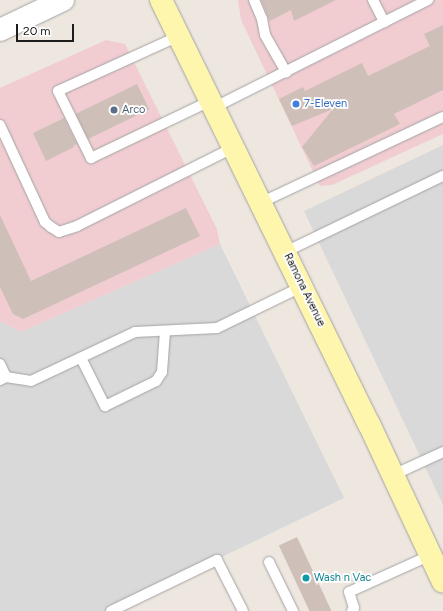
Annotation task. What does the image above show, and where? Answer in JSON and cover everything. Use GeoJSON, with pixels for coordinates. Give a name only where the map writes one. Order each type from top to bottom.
{"type":"FeatureCollection","features":[{"type":"Feature","properties":{"kind":"main road","name":"Ramona Avenue"},"geometry":{"type":"LineString","coordinates":[[161,0],[211,105],[285,252],[443,582]]}},
{"type":"Feature","properties":{"kind":"street"},"geometry":{"type":"LineString","coordinates":[[0,30],[63,0]]}},
{"type":"Feature","properties":{"kind":"lane"},"geometry":{"type":"LineString","coordinates":[[254,0],[262,18],[265,35],[286,72]]}},
{"type":"Feature","properties":{"kind":"lane"},"geometry":{"type":"LineString","coordinates":[[373,0],[384,22]]}},
{"type":"Feature","properties":{"kind":"lane"},"geometry":{"type":"LineString","coordinates":[[179,36],[58,90],[91,158],[286,72],[428,0]]}},
{"type":"Feature","properties":{"kind":"lane"},"geometry":{"type":"LineString","coordinates":[[260,203],[443,118]]}},
{"type":"Feature","properties":{"kind":"lane"},"geometry":{"type":"LineString","coordinates":[[0,125],[46,222],[51,228],[58,232],[73,228],[233,148]]}},
{"type":"Feature","properties":{"kind":"lane"},"geometry":{"type":"LineString","coordinates":[[285,252],[443,176]]}},
{"type":"Feature","properties":{"kind":"lane"},"geometry":{"type":"LineString","coordinates":[[0,364],[3,379],[31,381],[135,332],[217,328],[301,287]]}},
{"type":"Feature","properties":{"kind":"lane"},"geometry":{"type":"LineString","coordinates":[[82,358],[105,406],[156,381],[162,372],[165,331]]}},
{"type":"Feature","properties":{"kind":"lane"},"geometry":{"type":"LineString","coordinates":[[393,475],[443,452]]}},
{"type":"Feature","properties":{"kind":"lane"},"geometry":{"type":"LineString","coordinates":[[352,611],[354,608],[349,592],[431,556]]}},
{"type":"Feature","properties":{"kind":"lane"},"geometry":{"type":"LineString","coordinates":[[111,611],[217,560],[243,611]]}},
{"type":"Feature","properties":{"kind":"lane"},"geometry":{"type":"LineString","coordinates":[[269,562],[293,611]]}},
{"type":"Feature","properties":{"kind":"shaded area"},"geometry":{"type":"Polygon","coordinates":[[[238,0],[443,0],[443,134],[332,185],[320,186],[241,20],[238,0]]]}},
{"type":"Feature","properties":{"kind":"shaded area"},"geometry":{"type":"Polygon","coordinates":[[[106,40],[125,44],[217,229],[220,244],[21,332],[0,321],[0,88],[106,40]]]}},
{"type":"Feature","properties":{"kind":"shaded area"},"geometry":{"type":"Polygon","coordinates":[[[443,145],[443,505],[304,211],[443,145]]]}},
{"type":"Feature","properties":{"kind":"shaded area"},"geometry":{"type":"Polygon","coordinates":[[[220,244],[344,498],[110,611],[0,611],[0,321],[21,332],[220,244]]]}},
{"type":"Feature","properties":{"kind":"building"},"geometry":{"type":"Polygon","coordinates":[[[261,0],[336,0],[294,21],[291,10],[270,21],[261,0]]]}},
{"type":"Feature","properties":{"kind":"building"},"geometry":{"type":"Polygon","coordinates":[[[443,25],[443,90],[394,114],[400,124],[314,166],[302,147],[333,109],[292,126],[279,99],[303,87],[305,91],[362,63],[368,76],[430,46],[424,34],[443,25]]]}},
{"type":"Feature","properties":{"kind":"building","name":"Arco"},"geometry":{"type":"Polygon","coordinates":[[[137,84],[149,109],[88,139],[76,114],[137,84]]]}},
{"type":"Feature","properties":{"kind":"building"},"geometry":{"type":"Polygon","coordinates":[[[64,118],[77,144],[46,161],[33,133],[64,118]]]}},
{"type":"Feature","properties":{"kind":"building"},"geometry":{"type":"Polygon","coordinates":[[[186,208],[200,236],[23,319],[13,314],[0,287],[0,215],[31,281],[186,208]]]}},
{"type":"Feature","properties":{"kind":"building","name":"Wash n Vac"},"geometry":{"type":"Polygon","coordinates":[[[297,537],[332,611],[309,611],[279,545],[297,537]]]}},
{"type":"Feature","properties":{"kind":"place","name":"7-Eleven"},"geometry":{"type":"Point","coordinates":[296,104]}},
{"type":"Feature","properties":{"kind":"place","name":"Arco"},"geometry":{"type":"Point","coordinates":[114,110]}},
{"type":"Feature","properties":{"kind":"place","name":"Wash n Vac"},"geometry":{"type":"Point","coordinates":[306,578]}}]}
